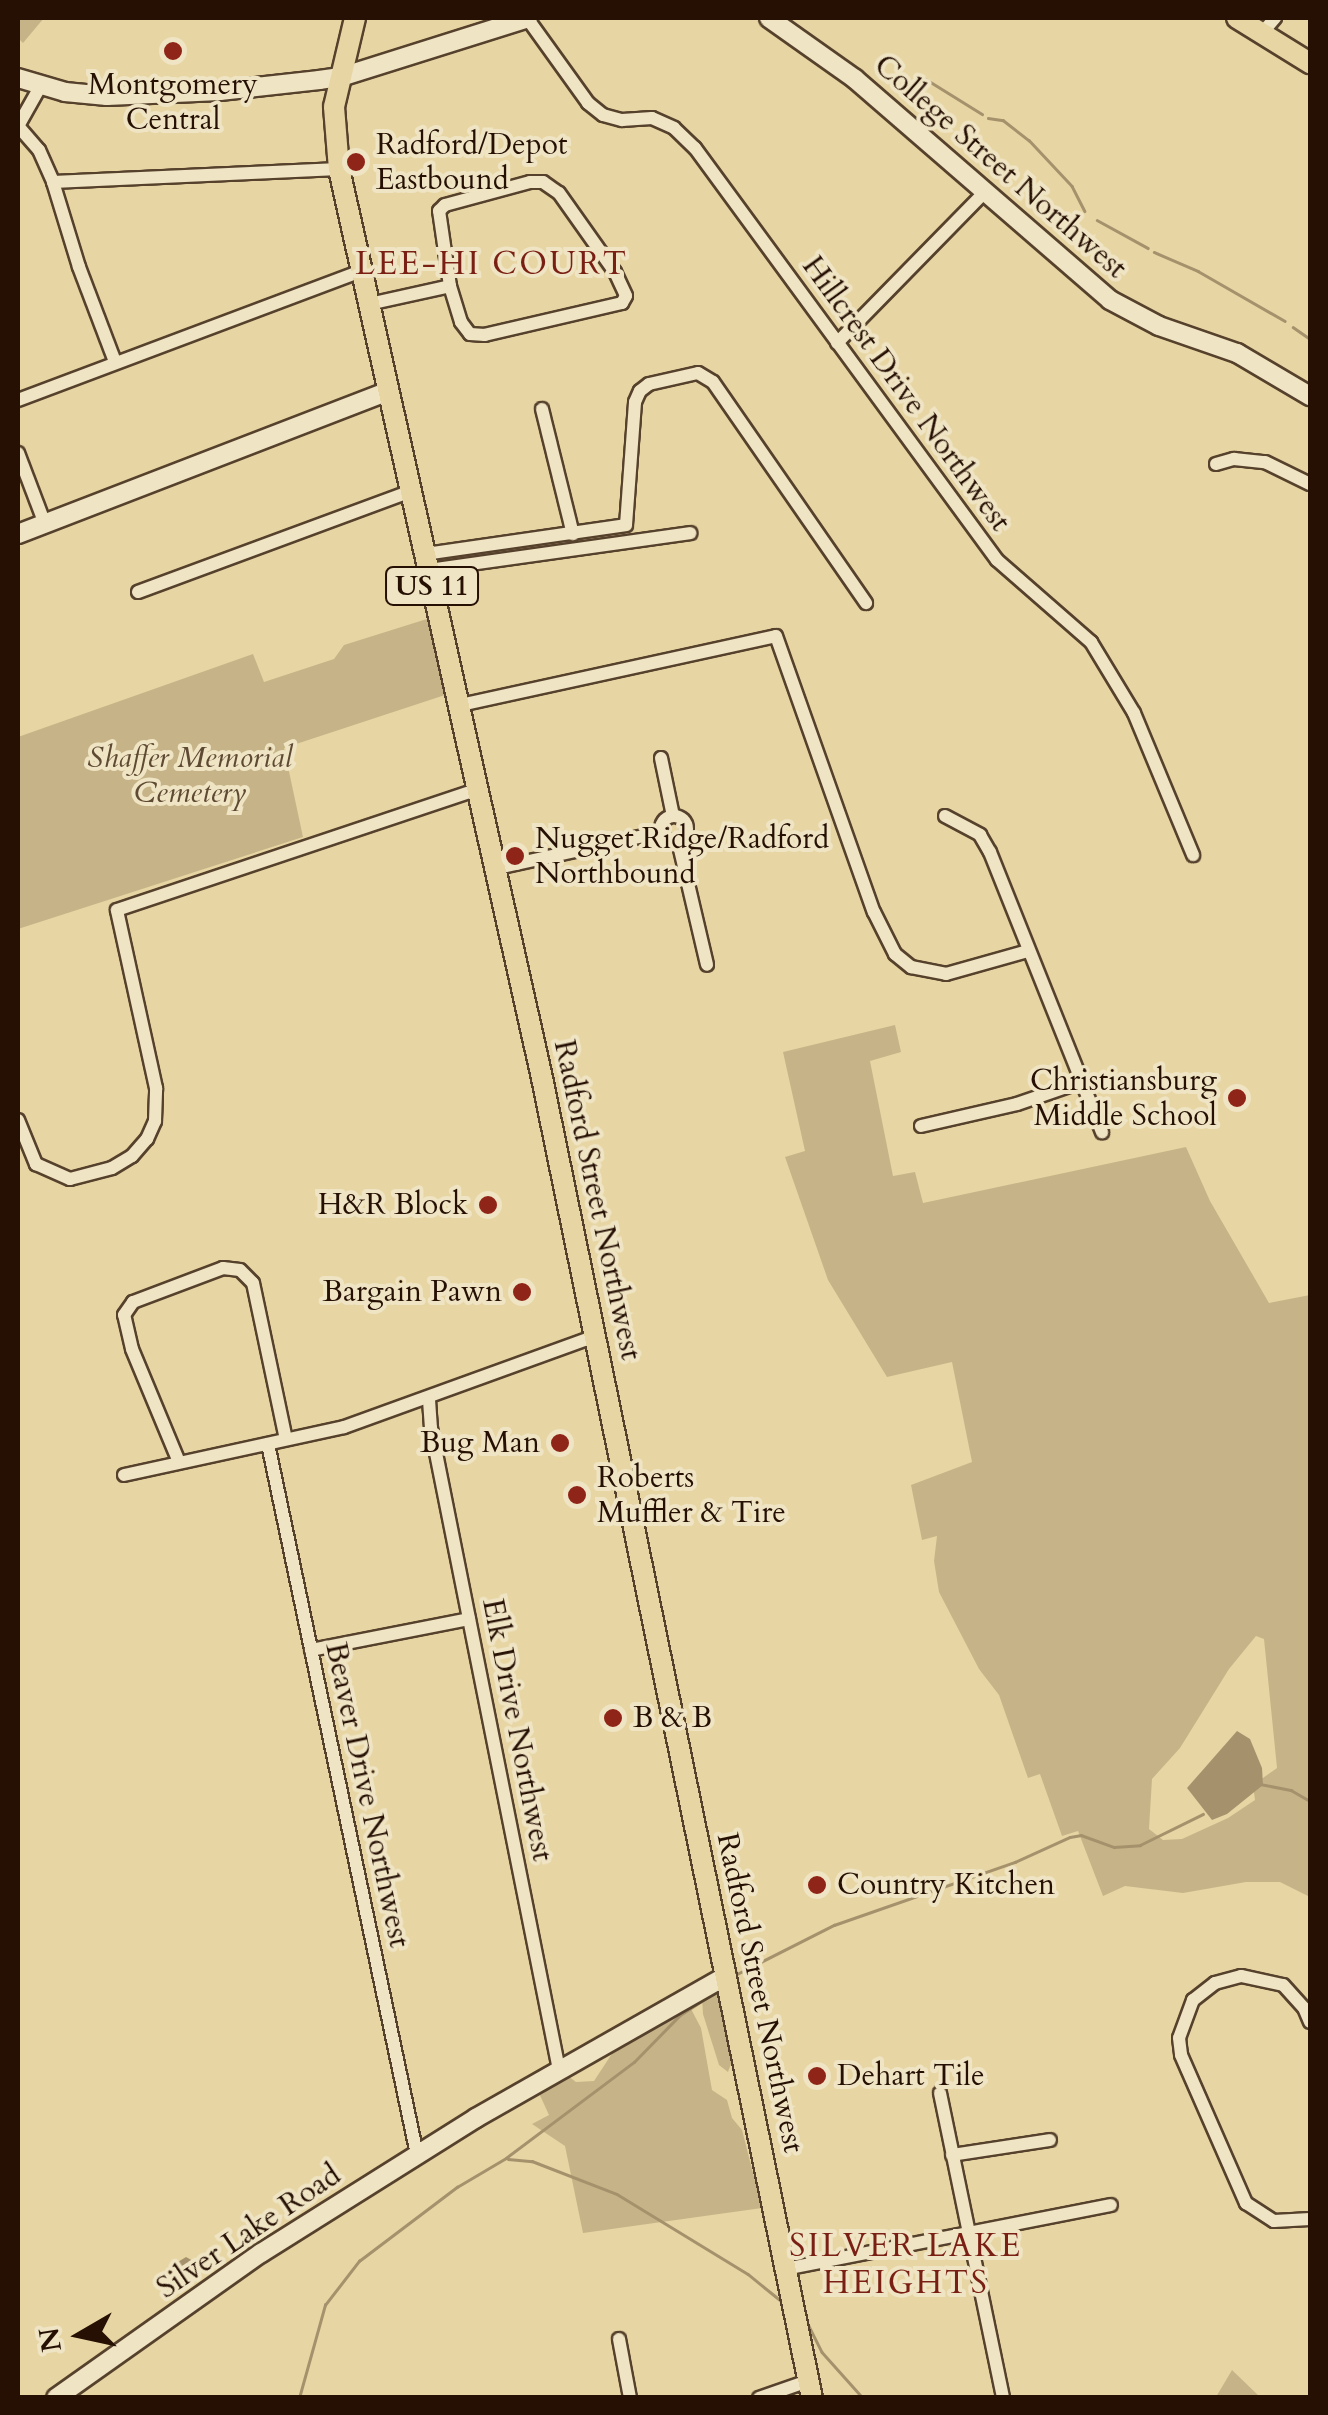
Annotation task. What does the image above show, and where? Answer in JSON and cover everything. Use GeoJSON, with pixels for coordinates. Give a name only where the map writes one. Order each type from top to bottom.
{"type":"FeatureCollection","features":[{"type":"Feature","properties":{"kind":"main road","name":"Radford Street Northwest"},"geometry":{"type":"LineString","coordinates":[[355,18],[334,107],[338,170],[497,868],[810,2389]]}},
{"type":"Feature","properties":{"kind":"main road"},"geometry":{"type":"LineString","coordinates":[[1237,18],[1269,25],[1310,63]]}},
{"type":"Feature","properties":{"kind":"street"},"geometry":{"type":"LineString","coordinates":[[18,78],[40,87],[124,95],[220,91],[341,78],[527,18]]}},
{"type":"Feature","properties":{"kind":"street","name":"Hillcrest Drive Northwest"},"geometry":{"type":"LineString","coordinates":[[527,18],[588,102],[603,114],[622,120],[652,118],[674,128],[695,148],[997,560],[1070,621],[1114,674],[1194,855]]}},
{"type":"Feature","properties":{"kind":"street","name":"College Street Northwest"},"geometry":{"type":"LineString","coordinates":[[769,18],[856,79],[983,194],[1134,315],[1221,346],[1310,396]]}},
{"type":"Feature","properties":{"kind":"street"},"geometry":{"type":"LineString","coordinates":[[40,87],[18,126],[39,150],[53,182],[115,362]]}},
{"type":"Feature","properties":{"kind":"street"},"geometry":{"type":"LineString","coordinates":[[53,182],[338,170]]}},
{"type":"Feature","properties":{"kind":"street"},"geometry":{"type":"LineString","coordinates":[[543,182],[559,193],[616,272],[626,296],[622,303],[485,335],[470,334],[461,322],[450,286],[439,211],[445,204],[543,182]]}},
{"type":"Feature","properties":{"kind":"street"},"geometry":{"type":"LineString","coordinates":[[837,342],[983,194]]}},
{"type":"Feature","properties":{"kind":"street"},"geometry":{"type":"LineString","coordinates":[[18,400],[361,271]]}},
{"type":"Feature","properties":{"kind":"street"},"geometry":{"type":"LineString","coordinates":[[369,304],[450,286]]}},
{"type":"Feature","properties":{"kind":"street"},"geometry":{"type":"LineString","coordinates":[[427,562],[626,525],[635,402],[640,391],[649,384],[698,373],[712,382],[866,603]]}},
{"type":"Feature","properties":{"kind":"street"},"geometry":{"type":"LineString","coordinates":[[18,534],[388,391]]}},
{"type":"Feature","properties":{"kind":"street"},"geometry":{"type":"LineString","coordinates":[[542,409],[573,534]]}},
{"type":"Feature","properties":{"kind":"street"},"geometry":{"type":"LineString","coordinates":[[18,453],[45,524]]}},
{"type":"Feature","properties":{"kind":"street"},"geometry":{"type":"LineString","coordinates":[[1216,464],[1248,459],[1310,484]]}},
{"type":"Feature","properties":{"kind":"street"},"geometry":{"type":"LineString","coordinates":[[138,592],[410,492]]}},
{"type":"Feature","properties":{"kind":"street"},"geometry":{"type":"LineString","coordinates":[[427,562],[690,533]]}},
{"type":"Feature","properties":{"kind":"street"},"geometry":{"type":"LineString","coordinates":[[460,705],[776,636],[878,924],[895,954],[911,967],[946,974],[1028,951]]}},
{"type":"Feature","properties":{"kind":"street"},"geometry":{"type":"LineString","coordinates":[[660,758],[673,816]]}},
{"type":"Feature","properties":{"kind":"street"},"geometry":{"type":"LineString","coordinates":[[18,1120],[36,1164],[70,1178],[112,1168],[132,1156],[148,1139],[155,1121],[156,1088],[117,910],[479,789]]}},
{"type":"Feature","properties":{"kind":"street"},"geometry":{"type":"LineString","coordinates":[[673,816],[663,823],[662,832],[666,839],[678,841]]}},
{"type":"Feature","properties":{"kind":"street"},"geometry":{"type":"LineString","coordinates":[[673,816],[684,821],[687,828],[678,841],[707,965]]}},
{"type":"Feature","properties":{"kind":"street"},"geometry":{"type":"LineString","coordinates":[[944,816],[980,835],[1102,1132]]}},
{"type":"Feature","properties":{"kind":"street"},"geometry":{"type":"LineString","coordinates":[[497,868],[662,832]]}},
{"type":"Feature","properties":{"kind":"street"},"geometry":{"type":"LineString","coordinates":[[921,1126],[1017,1104],[1081,1082]]}},
{"type":"Feature","properties":{"kind":"street"},"geometry":{"type":"LineString","coordinates":[[179,1462],[132,1349],[124,1315],[133,1302],[222,1268],[240,1270],[253,1283],[286,1439]]}},
{"type":"Feature","properties":{"kind":"street"},"geometry":{"type":"LineString","coordinates":[[124,1475],[344,1428],[430,1400],[595,1336]]}},
{"type":"Feature","properties":{"kind":"street","name":"Elk Drive Northwest"},"geometry":{"type":"LineString","coordinates":[[430,1400],[431,1428],[559,2070]]}},
{"type":"Feature","properties":{"kind":"street","name":"Beaver Drive Northwest"},"geometry":{"type":"LineString","coordinates":[[268,1444],[417,2155]]}},
{"type":"Feature","properties":{"kind":"street"},"geometry":{"type":"LineString","coordinates":[[311,1650],[469,1620]]}},
{"type":"Feature","properties":{"kind":"street","name":"Silver Lake Road"},"geometry":{"type":"LineString","coordinates":[[56,2398],[261,2253],[476,2118],[726,1976]]}},
{"type":"Feature","properties":{"kind":"street"},"geometry":{"type":"LineString","coordinates":[[1310,2022],[1304,2008],[1283,1985],[1242,1976],[1215,1983],[1194,2000],[1179,2038],[1181,2055],[1246,2203],[1274,2221],[1310,2219]]}},
{"type":"Feature","properties":{"kind":"street"},"geometry":{"type":"LineString","coordinates":[[940,2093],[1002,2398]]}},
{"type":"Feature","properties":{"kind":"street"},"geometry":{"type":"LineString","coordinates":[[952,2155],[1050,2140]]}},
{"type":"Feature","properties":{"kind":"street"},"geometry":{"type":"LineString","coordinates":[[785,2269],[1111,2206]]}},
{"type":"Feature","properties":{"kind":"street"},"geometry":{"type":"LineString","coordinates":[[619,2339],[630,2398]]}},
{"type":"Feature","properties":{"kind":"street"},"geometry":{"type":"LineString","coordinates":[[759,2398],[810,2389]]}},
{"type":"Feature","properties":{"kind":"green space"},"geometry":{"type":"Polygon","coordinates":[[[18,18],[44,18],[23,43],[18,38],[18,18]]]}},
{"type":"Feature","properties":{"kind":"green space","name":"Shaffer Memorial Cemetery"},"geometry":{"type":"Polygon","coordinates":[[[430,618],[445,695],[284,748],[303,837],[18,929],[18,737],[253,654],[264,682],[334,659],[344,645],[430,618]]]}},
{"type":"Feature","properties":{"kind":"green space"},"geometry":{"type":"Polygon","coordinates":[[[895,1025],[901,1052],[870,1061],[893,1176],[915,1172],[923,1203],[1186,1147],[1210,1201],[1269,1303],[1310,1295],[1310,1897],[1280,1882],[1246,1882],[1183,1893],[1125,1886],[1103,1896],[1078,1831],[1062,1836],[1040,1774],[1028,1778],[999,1695],[979,1669],[939,1592],[934,1561],[937,1536],[922,1540],[911,1485],[972,1462],[952,1362],[887,1377],[828,1280],[785,1157],[805,1151],[783,1052],[895,1025]],[[1256,1636],[1229,1669],[1180,1748],[1152,1779],[1149,1829],[1163,1840],[1182,1839],[1228,1818],[1255,1800],[1253,1785],[1277,1768],[1264,1639],[1256,1636]]]}},
{"type":"Feature","properties":{"kind":"green space"},"geometry":{"type":"Polygon","coordinates":[[[713,1990],[720,1997],[733,2058],[728,2072],[719,2065],[703,2014],[702,1998],[713,1990]]]}},
{"type":"Feature","properties":{"kind":"green space"},"geometry":{"type":"Polygon","coordinates":[[[690,2007],[701,2028],[712,2090],[727,2100],[732,2118],[742,2130],[762,2208],[583,2233],[565,2146],[532,2124],[549,2115],[538,2091],[568,2076],[576,2082],[594,2081],[617,2046],[690,2007]]]}},
{"type":"Feature","properties":{"kind":"green space"},"geometry":{"type":"Polygon","coordinates":[[[1232,2370],[1260,2397],[1216,2397],[1232,2370]]]}},
{"type":"Feature","properties":{"kind":"shaded area"},"geometry":{"type":"Polygon","coordinates":[[[1237,1731],[1250,1739],[1262,1768],[1263,1785],[1227,1814],[1212,1820],[1187,1788],[1237,1731]]]}},
{"type":"Feature","properties":{"kind":"shaded area"},"geometry":{"type":"Polygon","coordinates":[[[186,2257],[195,2262],[197,2270],[185,2285],[163,2295],[160,2282],[168,2268],[186,2257]]]}},
{"type":"Feature","properties":{"kind":"waterway"},"geometry":{"type":"LineString","coordinates":[[921,76],[982,114]]}},
{"type":"Feature","properties":{"kind":"waterway"},"geometry":{"type":"LineString","coordinates":[[988,118],[1003,120],[1029,140],[1072,186],[1085,211]]}},
{"type":"Feature","properties":{"kind":"waterway"},"geometry":{"type":"LineString","coordinates":[[1097,220],[1148,248]]}},
{"type":"Feature","properties":{"kind":"waterway"},"geometry":{"type":"LineString","coordinates":[[1154,252],[1198,271],[1285,321]]}},
{"type":"Feature","properties":{"kind":"waterway"},"geometry":{"type":"LineString","coordinates":[[1293,327],[1310,339]]}},
{"type":"Feature","properties":{"kind":"waterway"},"geometry":{"type":"LineString","coordinates":[[1260,1784],[1291,1790],[1310,1801]]}},
{"type":"Feature","properties":{"kind":"waterway"},"geometry":{"type":"LineString","coordinates":[[735,1975],[834,1925],[1015,1862],[1070,1837],[1081,1835],[1114,1847],[1140,1845],[1203,1814]]}},
{"type":"Feature","properties":{"kind":"waterway"},"geometry":{"type":"LineString","coordinates":[[299,2398],[325,2305],[359,2261],[634,2062],[680,2015],[714,1993]]}},
{"type":"Feature","properties":{"kind":"waterway"},"geometry":{"type":"LineString","coordinates":[[508,2159],[532,2161],[617,2194],[748,2274],[785,2304]]}},
{"type":"Feature","properties":{"kind":"waterway"},"geometry":{"type":"LineString","coordinates":[[804,2316],[822,2352],[863,2398]]}},
{"type":"Feature","properties":{"kind":"place","name":"Montgomery Central"},"geometry":{"type":"Point","coordinates":[173,51]}},
{"type":"Feature","properties":{"kind":"place","name":"Radford/Depot Eastbound"},"geometry":{"type":"Point","coordinates":[356,162]}},
{"type":"Feature","properties":{"kind":"place","name":"Nugget Ridge/Radford Northbound"},"geometry":{"type":"Point","coordinates":[515,856]}},
{"type":"Feature","properties":{"kind":"place","name":"Christiansburg Middle School"},"geometry":{"type":"Point","coordinates":[1237,1098]}},
{"type":"Feature","properties":{"kind":"place","name":"H&R Block"},"geometry":{"type":"Point","coordinates":[488,1205]}},
{"type":"Feature","properties":{"kind":"place","name":"Bargain Pawn"},"geometry":{"type":"Point","coordinates":[522,1292]}},
{"type":"Feature","properties":{"kind":"place","name":"Bug Man"},"geometry":{"type":"Point","coordinates":[560,1443]}},
{"type":"Feature","properties":{"kind":"place","name":"Roberts Muffler & Tire"},"geometry":{"type":"Point","coordinates":[577,1495]}},
{"type":"Feature","properties":{"kind":"place","name":"B & B"},"geometry":{"type":"Point","coordinates":[613,1718]}},
{"type":"Feature","properties":{"kind":"place","name":"Country Kitchen"},"geometry":{"type":"Point","coordinates":[817,1885]}},
{"type":"Feature","properties":{"kind":"place","name":"Dehart Tile"},"geometry":{"type":"Point","coordinates":[817,2076]}},
{"type":"Feature","properties":{"kind":"district","name":"LEE-HI COURT"},"geometry":{"type":"Point","coordinates":[492,264]}},
{"type":"Feature","properties":{"kind":"district","name":"SILVER LAKE HEIGHTS"},"geometry":{"type":"Point","coordinates":[906,2266]}}]}
